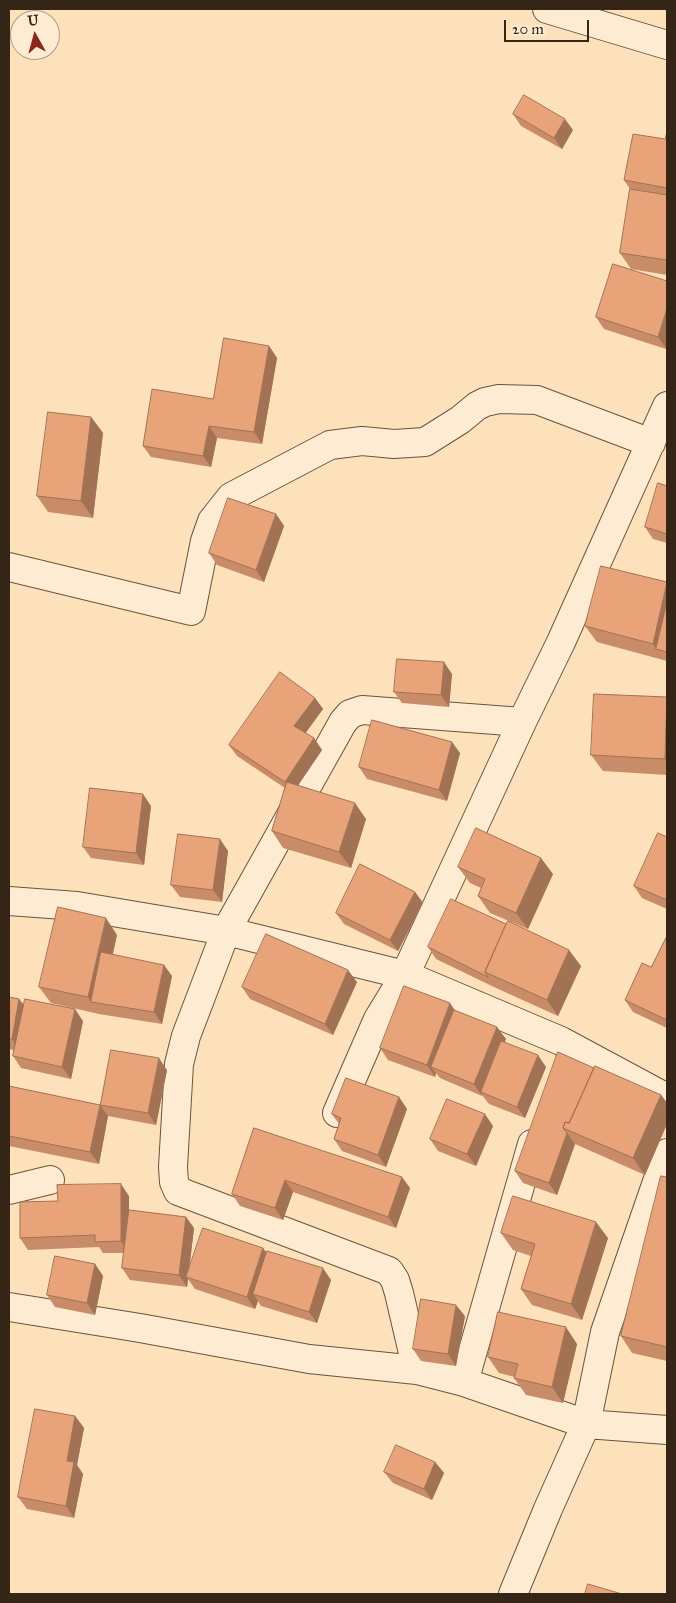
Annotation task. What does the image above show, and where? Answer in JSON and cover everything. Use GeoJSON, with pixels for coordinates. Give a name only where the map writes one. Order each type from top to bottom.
{"type":"FeatureCollection","features":[{"type":"Feature","properties":{"kind":"street"},"geometry":{"type":"LineString","coordinates":[[547,9],[667,45]]}},
{"type":"Feature","properties":{"kind":"street"},"geometry":{"type":"LineString","coordinates":[[9,567],[191,610],[205,541],[212,521],[231,497],[330,445],[362,441],[394,444],[425,442],[460,420],[477,406],[499,399],[537,400],[650,443]]}},
{"type":"Feature","properties":{"kind":"street"},"geometry":{"type":"LineString","coordinates":[[335,1117],[378,1020],[374,1010],[397,973],[561,642],[667,406]]}},
{"type":"Feature","properties":{"kind":"street"},"geometry":{"type":"LineString","coordinates":[[417,1370],[399,1293],[395,1280],[389,1271],[178,1191],[175,1186],[174,1167],[179,1064],[186,1036],[226,931],[343,722],[350,714],[362,710],[522,722]]}},
{"type":"Feature","properties":{"kind":"street"},"geometry":{"type":"LineString","coordinates":[[9,901],[77,906],[226,931],[397,973],[561,1041],[667,1098]]}},
{"type":"Feature","properties":{"kind":"street"},"geometry":{"type":"LineString","coordinates":[[553,1070],[561,1041]]}},
{"type":"Feature","properties":{"kind":"street"},"geometry":{"type":"LineString","coordinates":[[464,1382],[539,1117]]}},
{"type":"Feature","properties":{"kind":"street"},"geometry":{"type":"LineString","coordinates":[[513,1594],[586,1424],[605,1332],[667,1153]]}},
{"type":"Feature","properties":{"kind":"street"},"geometry":{"type":"LineString","coordinates":[[9,1190],[50,1180]]}},
{"type":"Feature","properties":{"kind":"street"},"geometry":{"type":"LineString","coordinates":[[9,1308],[140,1328],[309,1358],[417,1370],[464,1382],[586,1424],[667,1430]]}},
{"type":"Feature","properties":{"kind":"building"},"geometry":{"type":"Polygon","coordinates":[[[524,95],[565,119],[554,138],[513,114],[524,95]]]}},
{"type":"Feature","properties":{"kind":"building"},"geometry":{"type":"Polygon","coordinates":[[[667,131],[667,188],[624,180],[633,134],[665,139],[667,131]]]}},
{"type":"Feature","properties":{"kind":"building"},"geometry":{"type":"Polygon","coordinates":[[[630,189],[667,195],[667,260],[620,253],[630,189]]]}},
{"type":"Feature","properties":{"kind":"building"},"geometry":{"type":"Polygon","coordinates":[[[613,264],[667,281],[667,308],[658,337],[596,317],[613,264]]]}},
{"type":"Feature","properties":{"kind":"building"},"geometry":{"type":"Polygon","coordinates":[[[224,338],[269,346],[254,432],[209,426],[203,456],[143,446],[152,389],[213,399],[224,338]]]}},
{"type":"Feature","properties":{"kind":"building"},"geometry":{"type":"Polygon","coordinates":[[[48,412],[91,417],[81,501],[37,496],[48,412]]]}},
{"type":"Feature","properties":{"kind":"building"},"geometry":{"type":"Polygon","coordinates":[[[658,483],[667,486],[667,534],[645,527],[658,483]]]}},
{"type":"Feature","properties":{"kind":"building"},"geometry":{"type":"Polygon","coordinates":[[[228,498],[276,514],[256,570],[209,553],[228,498]]]}},
{"type":"Feature","properties":{"kind":"building"},"geometry":{"type":"Polygon","coordinates":[[[601,566],[667,582],[653,644],[585,626],[601,566]]]}},
{"type":"Feature","properties":{"kind":"building"},"geometry":{"type":"Polygon","coordinates":[[[667,602],[667,652],[656,649],[667,602]]]}},
{"type":"Feature","properties":{"kind":"building"},"geometry":{"type":"Polygon","coordinates":[[[397,659],[444,662],[441,695],[394,692],[397,659]]]}},
{"type":"Feature","properties":{"kind":"building"},"geometry":{"type":"Polygon","coordinates":[[[280,672],[315,698],[294,726],[314,738],[285,782],[229,745],[280,672]]]}},
{"type":"Feature","properties":{"kind":"building"},"geometry":{"type":"Polygon","coordinates":[[[594,694],[667,697],[665,759],[591,755],[594,694]]]}},
{"type":"Feature","properties":{"kind":"building"},"geometry":{"type":"Polygon","coordinates":[[[372,720],[452,742],[439,790],[359,767],[372,720]]]}},
{"type":"Feature","properties":{"kind":"building"},"geometry":{"type":"Polygon","coordinates":[[[287,782],[355,803],[339,852],[272,831],[287,782]]]}},
{"type":"Feature","properties":{"kind":"building"},"geometry":{"type":"Polygon","coordinates":[[[90,788],[143,794],[136,853],[83,847],[90,788]]]}},
{"type":"Feature","properties":{"kind":"building"},"geometry":{"type":"Polygon","coordinates":[[[476,828],[541,858],[516,913],[478,896],[485,879],[458,867],[476,828]]]}},
{"type":"Feature","properties":{"kind":"building"},"geometry":{"type":"Polygon","coordinates":[[[658,833],[667,837],[667,900],[634,886],[658,833]]]}},
{"type":"Feature","properties":{"kind":"building"},"geometry":{"type":"Polygon","coordinates":[[[178,834],[220,839],[213,890],[171,885],[178,834]]]}},
{"type":"Feature","properties":{"kind":"building"},"geometry":{"type":"Polygon","coordinates":[[[360,864],[415,892],[390,940],[336,913],[360,864]]]}},
{"type":"Feature","properties":{"kind":"building"},"geometry":{"type":"Polygon","coordinates":[[[451,899],[506,924],[485,972],[488,977],[428,947],[451,899]]]}},
{"type":"Feature","properties":{"kind":"building"},"geometry":{"type":"Polygon","coordinates":[[[58,907],[106,918],[88,997],[39,987],[58,907]]]}},
{"type":"Feature","properties":{"kind":"building"},"geometry":{"type":"Polygon","coordinates":[[[508,921],[569,950],[547,1000],[485,972],[508,921]]]}},
{"type":"Feature","properties":{"kind":"building"},"geometry":{"type":"Polygon","coordinates":[[[266,934],[348,970],[325,1024],[242,987],[266,934]]]}},
{"type":"Feature","properties":{"kind":"building"},"geometry":{"type":"Polygon","coordinates":[[[667,936],[667,1020],[625,1000],[642,963],[651,967],[667,936]]]}},
{"type":"Feature","properties":{"kind":"building"},"geometry":{"type":"Polygon","coordinates":[[[101,952],[164,965],[154,1012],[91,1002],[101,952]]]}},
{"type":"Feature","properties":{"kind":"building"},"geometry":{"type":"Polygon","coordinates":[[[404,986],[450,1003],[427,1065],[380,1048],[404,986]]]}},
{"type":"Feature","properties":{"kind":"building"},"geometry":{"type":"Polygon","coordinates":[[[9,997],[19,999],[12,1039],[9,1039],[9,997]]]}},
{"type":"Feature","properties":{"kind":"building"},"geometry":{"type":"Polygon","coordinates":[[[25,999],[75,1009],[62,1067],[13,1056],[25,999]]]}},
{"type":"Feature","properties":{"kind":"building"},"geometry":{"type":"Polygon","coordinates":[[[454,1010],[497,1027],[474,1084],[431,1067],[454,1010]]]}},
{"type":"Feature","properties":{"kind":"building"},"geometry":{"type":"Polygon","coordinates":[[[501,1041],[538,1055],[517,1107],[481,1092],[501,1041]]]}},
{"type":"Feature","properties":{"kind":"building"},"geometry":{"type":"Polygon","coordinates":[[[111,1050],[159,1058],[148,1113],[100,1105],[111,1050]]]}},
{"type":"Feature","properties":{"kind":"building"},"geometry":{"type":"Polygon","coordinates":[[[558,1052],[594,1068],[569,1123],[565,1122],[563,1128],[567,1133],[549,1183],[515,1171],[558,1052]]]}},
{"type":"Feature","properties":{"kind":"building"},"geometry":{"type":"Polygon","coordinates":[[[595,1066],[661,1095],[633,1158],[563,1128],[565,1122],[569,1123],[595,1066]]]}},
{"type":"Feature","properties":{"kind":"building"},"geometry":{"type":"Polygon","coordinates":[[[346,1078],[399,1097],[378,1155],[334,1139],[341,1118],[332,1114],[346,1078]]]}},
{"type":"Feature","properties":{"kind":"building"},"geometry":{"type":"Polygon","coordinates":[[[9,1086],[100,1105],[90,1152],[9,1136],[9,1086]]]}},
{"type":"Feature","properties":{"kind":"building"},"geometry":{"type":"Polygon","coordinates":[[[447,1099],[485,1114],[467,1154],[430,1139],[447,1099]]]}},
{"type":"Feature","properties":{"kind":"building"},"geometry":{"type":"Polygon","coordinates":[[[254,1128],[402,1177],[388,1217],[285,1180],[275,1208],[232,1194],[254,1128]]]}},
{"type":"Feature","properties":{"kind":"building"},"geometry":{"type":"Polygon","coordinates":[[[661,1176],[667,1177],[667,1347],[621,1336],[661,1176]]]}},
{"type":"Feature","properties":{"kind":"building"},"geometry":{"type":"Polygon","coordinates":[[[121,1184],[121,1241],[95,1242],[95,1235],[20,1238],[20,1202],[58,1201],[57,1185],[121,1184]]]}},
{"type":"Feature","properties":{"kind":"building"},"geometry":{"type":"Polygon","coordinates":[[[513,1196],[596,1222],[571,1304],[521,1289],[535,1244],[501,1233],[513,1196]]]}},
{"type":"Feature","properties":{"kind":"building"},"geometry":{"type":"Polygon","coordinates":[[[129,1210],[186,1217],[179,1275],[122,1268],[129,1210]]]}},
{"type":"Feature","properties":{"kind":"building"},"geometry":{"type":"Polygon","coordinates":[[[203,1228],[263,1248],[247,1297],[186,1277],[203,1228]]]}},
{"type":"Feature","properties":{"kind":"building"},"geometry":{"type":"Polygon","coordinates":[[[267,1251],[323,1268],[309,1312],[253,1294],[267,1251]]]}},
{"type":"Feature","properties":{"kind":"building"},"geometry":{"type":"Polygon","coordinates":[[[55,1256],[95,1264],[87,1303],[47,1295],[55,1256]]]}},
{"type":"Feature","properties":{"kind":"building"},"geometry":{"type":"Polygon","coordinates":[[[421,1299],[456,1305],[448,1354],[413,1349],[421,1299]]]}},
{"type":"Feature","properties":{"kind":"building"},"geometry":{"type":"Polygon","coordinates":[[[498,1312],[566,1327],[552,1387],[514,1378],[518,1364],[488,1357],[498,1312]]]}},
{"type":"Feature","properties":{"kind":"building"},"geometry":{"type":"Polygon","coordinates":[[[35,1409],[75,1416],[67,1461],[74,1462],[66,1506],[18,1497],[35,1409]]]}},
{"type":"Feature","properties":{"kind":"building"},"geometry":{"type":"Polygon","coordinates":[[[396,1445],[435,1462],[424,1489],[384,1472],[396,1445]]]}},
{"type":"Feature","properties":{"kind":"building"},"geometry":{"type":"Polygon","coordinates":[[[588,1584],[622,1594],[585,1594],[588,1584]]]}}]}
